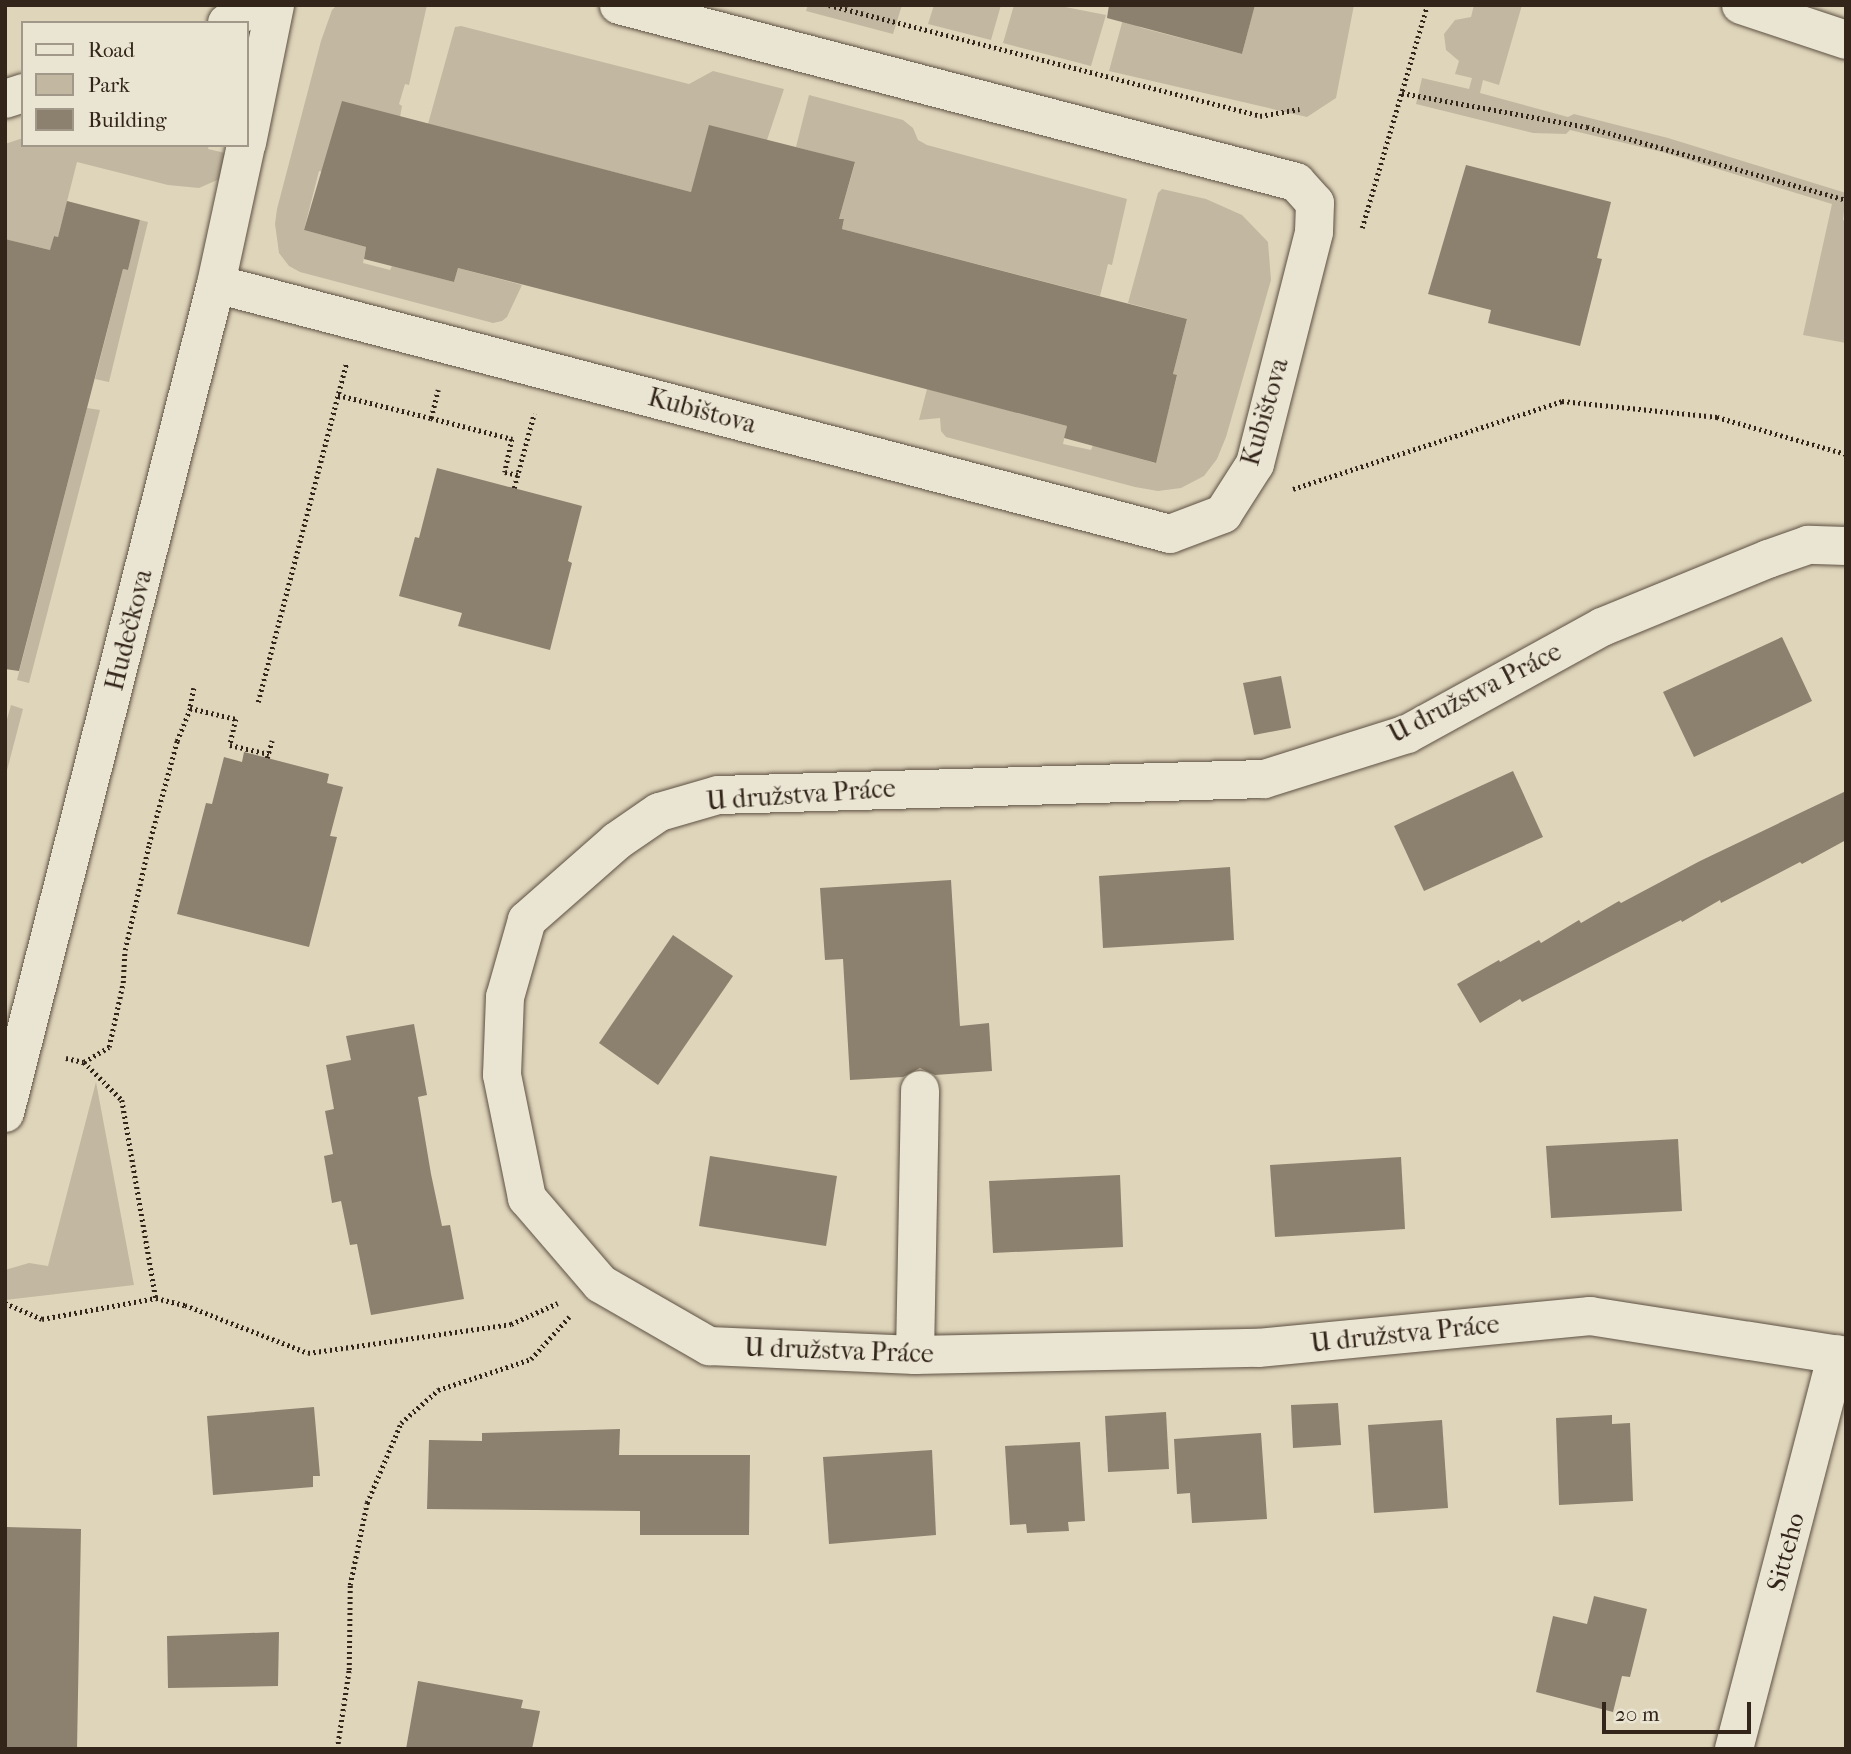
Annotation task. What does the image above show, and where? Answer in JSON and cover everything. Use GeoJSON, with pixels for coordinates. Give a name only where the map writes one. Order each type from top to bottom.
{"type":"FeatureCollection","features":[{"type":"Feature","properties":{"kind":"street"},"geometry":{"type":"LineString","coordinates":[[230,21],[254,5]]}},
{"type":"Feature","properties":{"kind":"street","name":"Hudečkova"},"geometry":{"type":"LineString","coordinates":[[248,134],[275,5]]}},
{"type":"Feature","properties":{"kind":"street","name":"Kubištova"},"geometry":{"type":"LineString","coordinates":[[216,284],[1170,534],[1223,514],[1255,464],[1314,232],[1315,203],[1296,182],[619,5]]}},
{"type":"Feature","properties":{"kind":"street"},"geometry":{"type":"LineString","coordinates":[[1741,5],[1846,40]]}},
{"type":"Feature","properties":{"kind":"street","name":"Hudečkova"},"geometry":{"type":"LineString","coordinates":[[5,1113],[24,1047],[216,284],[245,147]]}},
{"type":"Feature","properties":{"kind":"street","name":"U družstva Práce"},"geometry":{"type":"LineString","coordinates":[[1843,1356],[1590,1316],[1258,1348],[915,1355],[709,1346],[601,1283],[527,1198],[502,1075],[505,998],[527,920],[617,841],[659,812],[718,795],[1264,779],[1407,734],[1602,627],[1768,559],[1808,545],[1846,546]]}},
{"type":"Feature","properties":{"kind":"street"},"geometry":{"type":"LineString","coordinates":[[915,1355],[920,1090]]}},
{"type":"Feature","properties":{"kind":"street","name":"Sitteho"},"geometry":{"type":"LineString","coordinates":[[1734,1749],[1843,1356]]}},
{"type":"Feature","properties":{"kind":"path"},"geometry":{"type":"LineString","coordinates":[[829,5],[1260,116],[1299,109]]}},
{"type":"Feature","properties":{"kind":"path"},"geometry":{"type":"LineString","coordinates":[[1402,93],[1587,127],[1846,200]]}},
{"type":"Feature","properties":{"kind":"path"},"geometry":{"type":"LineString","coordinates":[[258,702],[346,362]]}},
{"type":"Feature","properties":{"kind":"path"},"geometry":{"type":"LineString","coordinates":[[431,418],[439,387]]}},
{"type":"Feature","properties":{"kind":"path"},"geometry":{"type":"LineString","coordinates":[[338,395],[512,439],[505,471],[518,475]]}},
{"type":"Feature","properties":{"kind":"path"},"geometry":{"type":"LineString","coordinates":[[1288,490],[1562,401],[1717,417],[1846,454]]}},
{"type":"Feature","properties":{"kind":"path"},"geometry":{"type":"LineString","coordinates":[[514,488],[535,411]]}},
{"type":"Feature","properties":{"kind":"path"},"geometry":{"type":"LineString","coordinates":[[84,1062],[109,1047],[123,983],[125,950],[149,844],[194,688]]}},
{"type":"Feature","properties":{"kind":"path"},"geometry":{"type":"LineString","coordinates":[[190,708],[236,719],[230,745],[268,756],[272,741]]}},
{"type":"Feature","properties":{"kind":"path"},"geometry":{"type":"LineString","coordinates":[[24,1047],[84,1062],[122,1100],[156,1298]]}},
{"type":"Feature","properties":{"kind":"path"},"geometry":{"type":"LineString","coordinates":[[5,1303],[42,1319],[156,1298],[185,1305],[308,1353],[511,1324],[601,1283]]}},
{"type":"Feature","properties":{"kind":"path"},"geometry":{"type":"LineString","coordinates":[[337,1749],[349,1670],[350,1585],[367,1503],[401,1423],[438,1390],[531,1359],[601,1283]]}},
{"type":"Feature","properties":{"kind":"green space"},"geometry":{"type":"Polygon","coordinates":[[[337,5],[427,5],[409,85],[405,84],[399,104],[402,106],[400,117],[324,172],[319,171],[304,230],[366,247],[363,263],[390,270],[392,266],[454,282],[458,268],[522,285],[507,317],[502,321],[493,323],[300,272],[289,266],[279,253],[275,224],[277,209],[321,41],[332,10],[337,5]]]}},
{"type":"Feature","properties":{"kind":"green space"},"geometry":{"type":"Polygon","coordinates":[[[808,5],[902,5],[893,34],[806,11],[808,5]]]}},
{"type":"Feature","properties":{"kind":"green space"},"geometry":{"type":"Polygon","coordinates":[[[934,5],[1001,5],[991,40],[928,24],[934,5]]]}},
{"type":"Feature","properties":{"kind":"green space"},"geometry":{"type":"Polygon","coordinates":[[[1014,5],[1055,5],[1106,15],[1091,66],[1003,43],[1014,5]]]}},
{"type":"Feature","properties":{"kind":"green space"},"geometry":{"type":"Polygon","coordinates":[[[1255,5],[1354,5],[1336,98],[1307,117],[1109,71],[1123,19],[1142,28],[1242,54],[1255,5]]]}},
{"type":"Feature","properties":{"kind":"green space"},"geometry":{"type":"Polygon","coordinates":[[[1474,5],[1522,5],[1499,85],[1483,80],[1480,93],[1568,117],[1574,114],[1668,138],[1846,193],[1843,220],[1846,221],[1846,343],[1803,335],[1832,204],[1662,152],[1570,130],[1566,134],[1533,133],[1416,104],[1422,78],[1469,89],[1472,78],[1455,74],[1459,61],[1446,50],[1444,34],[1455,20],[1471,17],[1474,5]]]}},
{"type":"Feature","properties":{"kind":"green space"},"geometry":{"type":"Polygon","coordinates":[[[461,26],[689,84],[713,71],[784,89],[767,140],[691,192],[428,124],[455,27],[461,26]]]}},
{"type":"Feature","properties":{"kind":"green space"},"geometry":{"type":"Polygon","coordinates":[[[809,95],[903,120],[913,128],[918,140],[927,145],[1127,199],[1112,265],[1108,264],[1100,296],[842,229],[844,220],[839,219],[855,163],[796,147],[809,95]]]}},
{"type":"Feature","properties":{"kind":"green space"},"geometry":{"type":"Polygon","coordinates":[[[21,139],[21,147],[208,147],[225,153],[224,177],[199,188],[168,185],[77,162],[58,237],[54,236],[51,247],[54,251],[5,239],[5,144],[21,139]]]}},
{"type":"Feature","properties":{"kind":"green space"},"geometry":{"type":"Polygon","coordinates":[[[1162,189],[1206,199],[1242,215],[1268,242],[1271,280],[1226,437],[1217,459],[1204,476],[1181,488],[1158,491],[1135,487],[946,437],[941,431],[940,418],[919,420],[927,389],[1067,426],[1063,444],[1091,450],[1093,445],[1155,463],[1177,376],[1173,374],[1187,319],[1128,303],[1158,193],[1162,189]]]}},
{"type":"Feature","properties":{"kind":"green space"},"geometry":{"type":"Polygon","coordinates":[[[140,220],[148,222],[109,382],[95,379],[123,269],[128,270],[140,220]]]}},
{"type":"Feature","properties":{"kind":"green space"},"geometry":{"type":"Polygon","coordinates":[[[87,408],[100,410],[29,683],[17,680],[87,408]]]}},
{"type":"Feature","properties":{"kind":"green space"},"geometry":{"type":"Polygon","coordinates":[[[11,705],[23,709],[5,778],[5,726],[11,705]]]}},
{"type":"Feature","properties":{"kind":"green space"},"geometry":{"type":"Polygon","coordinates":[[[96,1082],[134,1285],[5,1300],[5,1270],[29,1263],[48,1266],[96,1082]]]}},
{"type":"Feature","properties":{"kind":"building"},"geometry":{"type":"Polygon","coordinates":[[[1109,5],[1255,5],[1242,54],[1107,18],[1109,5]]]}},
{"type":"Feature","properties":{"kind":"building"},"geometry":{"type":"Polygon","coordinates":[[[342,101],[691,192],[709,125],[855,162],[839,219],[844,219],[842,229],[1187,319],[1173,374],[1177,375],[1156,463],[1064,438],[1067,426],[808,358],[458,268],[454,282],[364,259],[366,247],[304,230],[342,101]]]}},
{"type":"Feature","properties":{"kind":"building"},"geometry":{"type":"Polygon","coordinates":[[[1466,165],[1611,202],[1597,258],[1602,259],[1580,346],[1488,323],[1491,310],[1428,294],[1466,165]]]}},
{"type":"Feature","properties":{"kind":"building"},"geometry":{"type":"Polygon","coordinates":[[[67,201],[140,220],[128,270],[123,269],[19,671],[5,669],[5,239],[50,250],[54,236],[58,237],[67,201]]]}},
{"type":"Feature","properties":{"kind":"building"},"geometry":{"type":"Polygon","coordinates":[[[437,468],[582,506],[568,561],[572,563],[550,650],[458,626],[462,613],[399,596],[415,537],[419,538],[437,468]]]}},
{"type":"Feature","properties":{"kind":"building"},"geometry":{"type":"Polygon","coordinates":[[[1782,637],[1812,701],[1694,757],[1663,692],[1782,637]]]}},
{"type":"Feature","properties":{"kind":"building"},"geometry":{"type":"Polygon","coordinates":[[[1281,676],[1291,728],[1254,735],[1243,683],[1281,676]]]}},
{"type":"Feature","properties":{"kind":"building"},"geometry":{"type":"Polygon","coordinates":[[[244,752],[329,774],[327,783],[343,787],[330,836],[337,837],[309,947],[177,914],[206,803],[212,804],[224,757],[242,762],[244,752]]]}},
{"type":"Feature","properties":{"kind":"building"},"geometry":{"type":"Polygon","coordinates":[[[1513,771],[1543,837],[1424,891],[1394,826],[1513,771]]]}},
{"type":"Feature","properties":{"kind":"building"},"geometry":{"type":"Polygon","coordinates":[[[1846,791],[1846,840],[1802,864],[1800,862],[1721,903],[1720,900],[1682,922],[1681,920],[1522,1002],[1520,999],[1480,1023],[1457,984],[1539,940],[1541,943],[1579,920],[1581,923],[1619,901],[1621,903],[1700,861],[1846,791]]]}},
{"type":"Feature","properties":{"kind":"building"},"geometry":{"type":"Polygon","coordinates":[[[1230,867],[1234,940],[1103,948],[1099,876],[1230,867]]]}},
{"type":"Feature","properties":{"kind":"building"},"geometry":{"type":"Polygon","coordinates":[[[951,880],[960,1026],[989,1023],[992,1071],[935,1075],[920,1068],[903,1077],[850,1080],[843,959],[825,960],[820,888],[951,880]]]}},
{"type":"Feature","properties":{"kind":"building"},"geometry":{"type":"Polygon","coordinates":[[[673,935],[733,976],[658,1085],[599,1043],[673,935]]]}},
{"type":"Feature","properties":{"kind":"building"},"geometry":{"type":"Polygon","coordinates":[[[414,1024],[427,1095],[418,1097],[431,1174],[442,1226],[450,1225],[464,1299],[371,1315],[357,1244],[350,1245],[341,1201],[332,1203],[324,1156],[333,1154],[325,1111],[334,1109],[326,1065],[351,1060],[346,1036],[414,1024]]]}},
{"type":"Feature","properties":{"kind":"building"},"geometry":{"type":"Polygon","coordinates":[[[1678,1139],[1682,1211],[1551,1218],[1546,1146],[1678,1139]]]}},
{"type":"Feature","properties":{"kind":"building"},"geometry":{"type":"Polygon","coordinates":[[[710,1156],[837,1176],[826,1246],[699,1226],[710,1156]]]}},
{"type":"Feature","properties":{"kind":"building"},"geometry":{"type":"Polygon","coordinates":[[[1401,1157],[1405,1229],[1275,1237],[1270,1165],[1401,1157]]]}},
{"type":"Feature","properties":{"kind":"building"},"geometry":{"type":"Polygon","coordinates":[[[1120,1175],[1123,1247],[993,1253],[989,1181],[1120,1175]]]}},
{"type":"Feature","properties":{"kind":"building"},"geometry":{"type":"Polygon","coordinates":[[[1338,1403],[1341,1445],[1293,1448],[1291,1405],[1338,1403]]]}},
{"type":"Feature","properties":{"kind":"building"},"geometry":{"type":"Polygon","coordinates":[[[314,1407],[320,1476],[313,1476],[313,1487],[213,1495],[207,1416],[314,1407]]]}},
{"type":"Feature","properties":{"kind":"building"},"geometry":{"type":"Polygon","coordinates":[[[1166,1412],[1169,1469],[1108,1472],[1105,1416],[1166,1412]]]}},
{"type":"Feature","properties":{"kind":"building"},"geometry":{"type":"Polygon","coordinates":[[[1612,1415],[1612,1424],[1630,1423],[1633,1501],[1559,1505],[1556,1418],[1612,1415]]]}},
{"type":"Feature","properties":{"kind":"building"},"geometry":{"type":"Polygon","coordinates":[[[1442,1420],[1448,1508],[1374,1513],[1368,1425],[1442,1420]]]}},
{"type":"Feature","properties":{"kind":"building"},"geometry":{"type":"Polygon","coordinates":[[[620,1429],[619,1455],[750,1455],[749,1535],[640,1535],[640,1511],[427,1509],[429,1440],[482,1441],[482,1433],[620,1429]]]}},
{"type":"Feature","properties":{"kind":"building"},"geometry":{"type":"Polygon","coordinates":[[[1261,1433],[1267,1519],[1192,1523],[1190,1493],[1177,1494],[1174,1439],[1261,1433]]]}},
{"type":"Feature","properties":{"kind":"building"},"geometry":{"type":"Polygon","coordinates":[[[1080,1442],[1085,1521],[1068,1522],[1069,1531],[1027,1533],[1026,1524],[1010,1525],[1005,1446],[1080,1442]]]}},
{"type":"Feature","properties":{"kind":"building"},"geometry":{"type":"Polygon","coordinates":[[[932,1450],[936,1535],[829,1544],[823,1457],[932,1450]]]}},
{"type":"Feature","properties":{"kind":"building"},"geometry":{"type":"Polygon","coordinates":[[[5,1527],[81,1529],[77,1749],[5,1749],[5,1527]]]}},
{"type":"Feature","properties":{"kind":"building"},"geometry":{"type":"Polygon","coordinates":[[[1594,1596],[1647,1609],[1630,1677],[1622,1676],[1613,1712],[1536,1692],[1553,1616],[1587,1624],[1594,1596]]]}},
{"type":"Feature","properties":{"kind":"building"},"geometry":{"type":"Polygon","coordinates":[[[279,1632],[278,1686],[168,1688],[167,1636],[279,1632]]]}},
{"type":"Feature","properties":{"kind":"building"},"geometry":{"type":"Polygon","coordinates":[[[418,1681],[523,1700],[521,1708],[540,1711],[532,1749],[406,1749],[418,1681]]]}}]}
